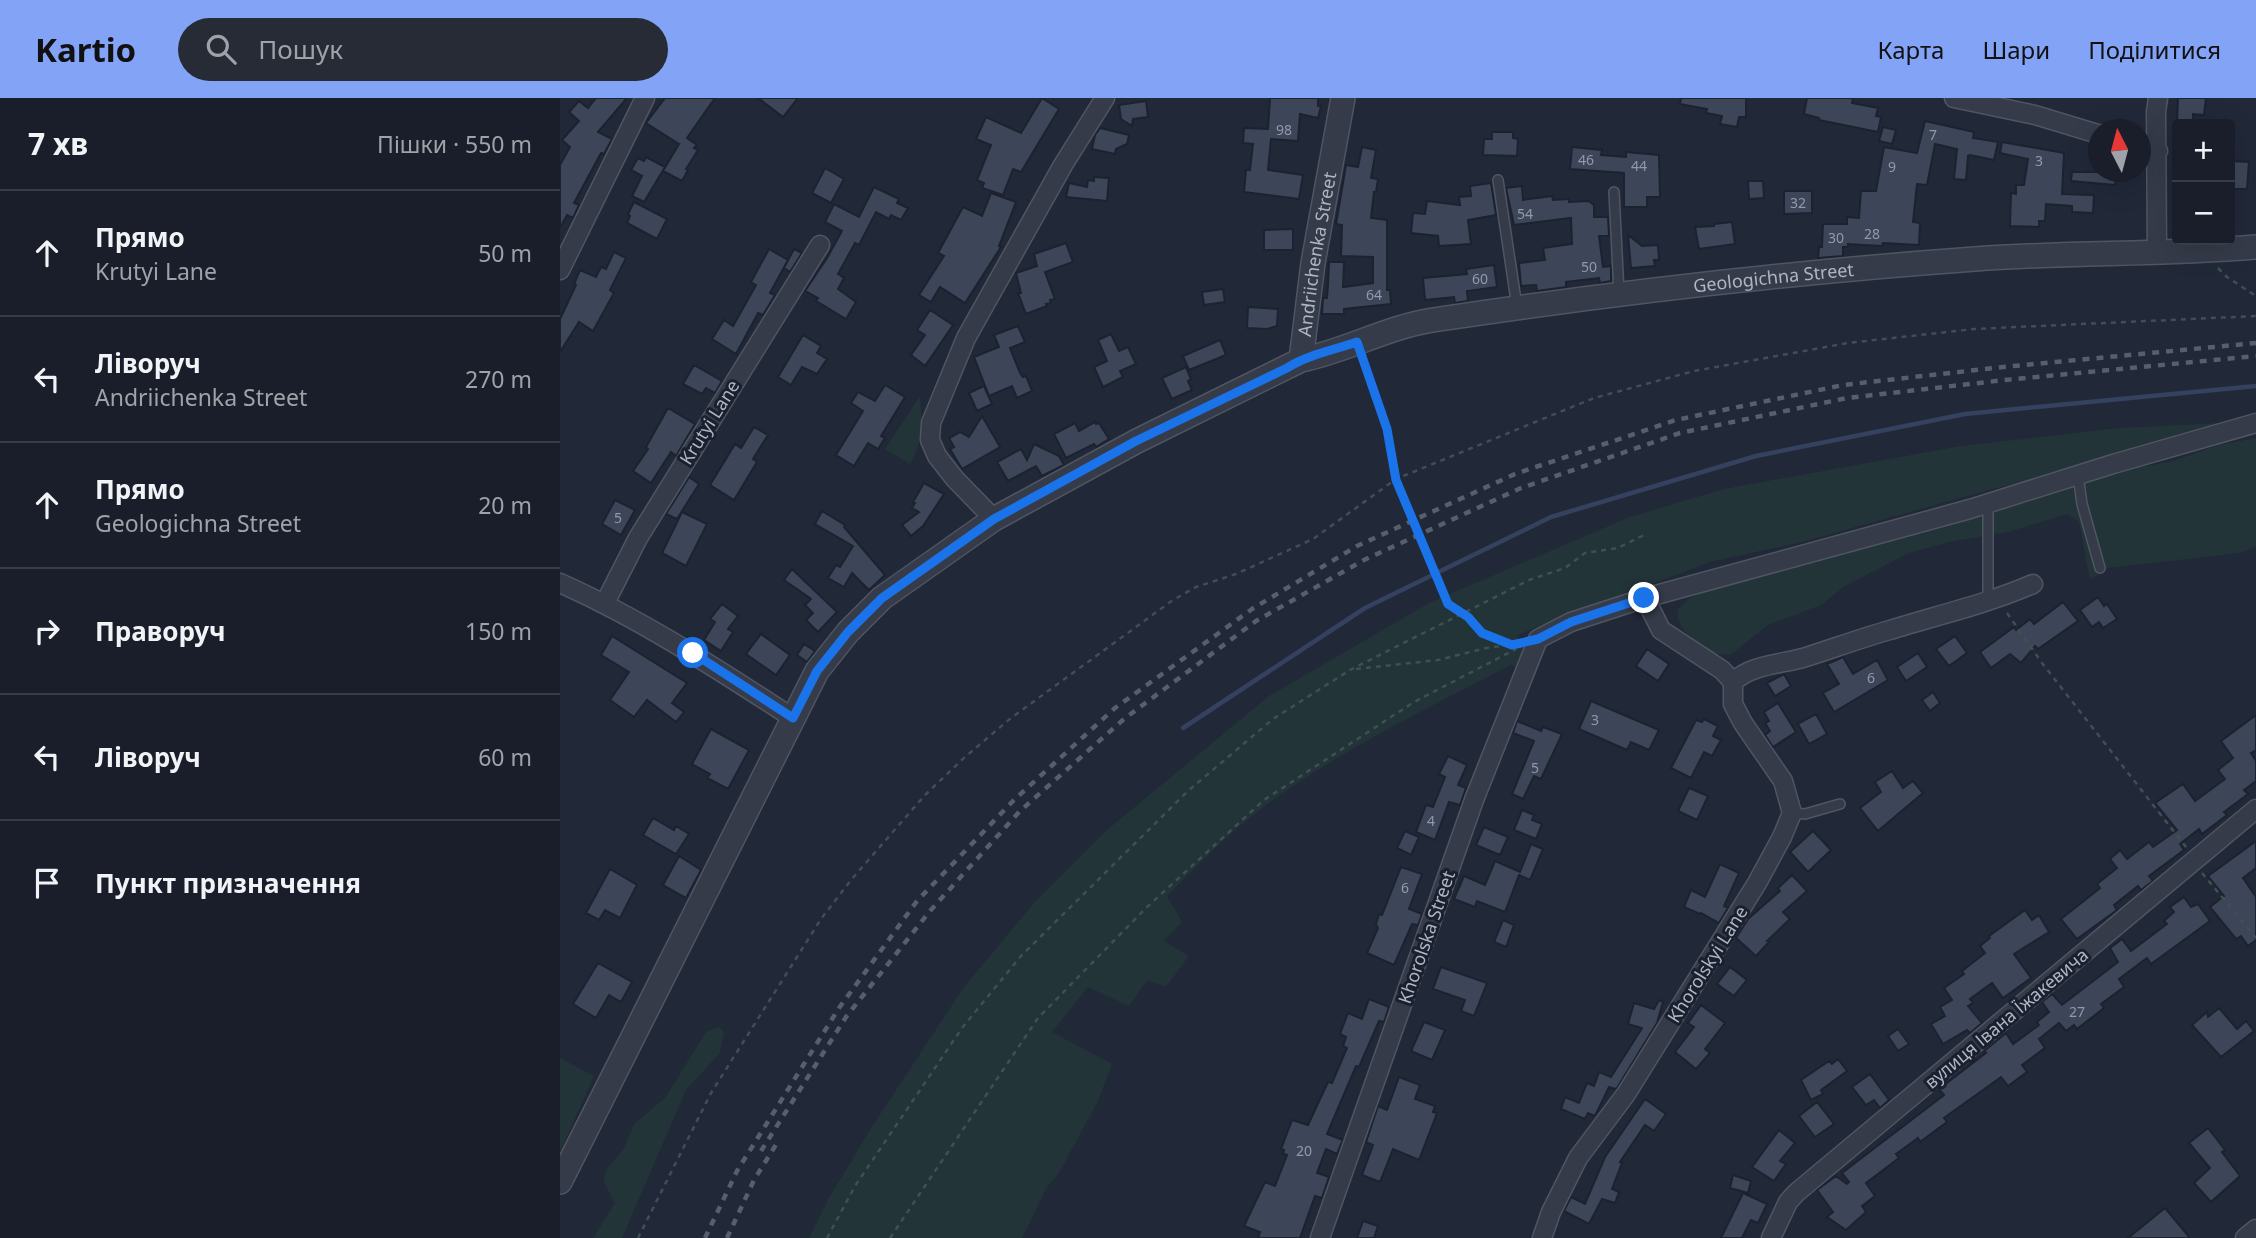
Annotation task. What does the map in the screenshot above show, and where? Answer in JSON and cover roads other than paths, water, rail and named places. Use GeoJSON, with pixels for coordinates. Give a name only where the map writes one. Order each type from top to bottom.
{"type":"FeatureCollection","features":[{"type":"Feature","properties":{"kind":"street"},"geometry":{"type":"LineString","coordinates":[[560,270],[645,98]]}},
{"type":"Feature","properties":{"kind":"street"},"geometry":{"type":"LineString","coordinates":[[994,519],[937,456],[930,440],[931,423],[966,338],[1063,165],[1105,98]]}},
{"type":"Feature","properties":{"kind":"street","name":"Andriichenka Street"},"geometry":{"type":"LineString","coordinates":[[560,1182],[817,671],[848,632],[882,598],[994,519],[1136,441],[1301,360],[1313,263],[1343,98]]}},
{"type":"Feature","properties":{"kind":"street"},"geometry":{"type":"LineString","coordinates":[[1954,98],[2035,115],[2088,131]]}},
{"type":"Feature","properties":{"kind":"street"},"geometry":{"type":"LineString","coordinates":[[2151,138],[2158,98]]}},
{"type":"Feature","properties":{"kind":"street"},"geometry":{"type":"LineString","coordinates":[[2151,175],[2157,253]]}},
{"type":"Feature","properties":{"kind":"street","name":"Krutyi Lane"},"geometry":{"type":"LineString","coordinates":[[605,603],[638,538],[820,245]]}},
{"type":"Feature","properties":{"kind":"street","name":"Geologichna Street"},"geometry":{"type":"LineString","coordinates":[[1301,360],[1428,321],[1619,295],[1802,274],[1978,259],[2200,252],[2256,247]]}},
{"type":"Feature","properties":{"kind":"street"},"geometry":{"type":"LineString","coordinates":[[1792,813],[1783,781],[1733,704],[1733,682],[1722,670],[1661,630],[1644,598],[1988,503],[2256,423]]}},
{"type":"Feature","properties":{"kind":"street"},"geometry":{"type":"LineString","coordinates":[[560,583],[605,603],[693,653],[793,718]]}},
{"type":"Feature","properties":{"kind":"street"},"geometry":{"type":"LineString","coordinates":[[1733,682],[1750,671],[1803,658],[1993,600],[2033,584]]}},
{"type":"Feature","properties":{"kind":"street","name":"Khorolska Street"},"geometry":{"type":"LineString","coordinates":[[1320,1238],[1474,800],[1538,639],[1571,622],[1644,598]]}},
{"type":"Feature","properties":{"kind":"street","name":"вулиця Івана Їжакевича"},"geometry":{"type":"LineString","coordinates":[[1771,1238],[1788,1202],[1796,1193],[2256,809]]}},
{"type":"Feature","properties":{"kind":"street","name":"Khorolskyi Lane"},"geometry":{"type":"LineString","coordinates":[[1542,1238],[1551,1212],[1578,1158],[1626,1094],[1758,883],[1792,813]]}},
{"type":"Feature","properties":{"kind":"street"},"geometry":{"type":"LineString","coordinates":[[2245,1238],[2256,1229]]}},
{"type":"Feature","properties":{"kind":"lane"},"geometry":{"type":"LineString","coordinates":[[1498,180],[1517,309]]}},
{"type":"Feature","properties":{"kind":"lane"},"geometry":{"type":"LineString","coordinates":[[1614,192],[1619,295]]}},
{"type":"Feature","properties":{"kind":"lane"},"geometry":{"type":"LineString","coordinates":[[2078,475],[2082,504],[2100,568]]}},
{"type":"Feature","properties":{"kind":"lane"},"geometry":{"type":"LineString","coordinates":[[1988,503],[1993,600]]}},
{"type":"Feature","properties":{"kind":"lane"},"geometry":{"type":"LineString","coordinates":[[1792,813],[1805,814],[1840,804]]}},
{"type":"Feature","properties":{"kind":"waterway"},"geometry":{"type":"LineString","coordinates":[[1183,728],[1365,608],[1551,517],[1756,456],[1965,414],[2256,386]]}},
{"type":"Feature","properties":{"kind":"railway"},"geometry":{"type":"LineString","coordinates":[[705,1238],[737,1171],[839,1008],[917,901],[1014,800],[1115,708],[1252,609],[1357,546],[1515,474],[1676,420],[1843,385],[2256,343]]}},
{"type":"Feature","properties":{"kind":"railway"},"geometry":{"type":"LineString","coordinates":[[761,1151],[846,1017],[930,911],[1020,811],[1124,719],[1256,621],[1364,560],[1521,488],[1680,433],[1847,398],[2256,356]]}},
{"type":"Feature","properties":{"kind":"railway"},"geometry":{"type":"LineString","coordinates":[[727,1238],[754,1180],[777,1143]]}}]}
